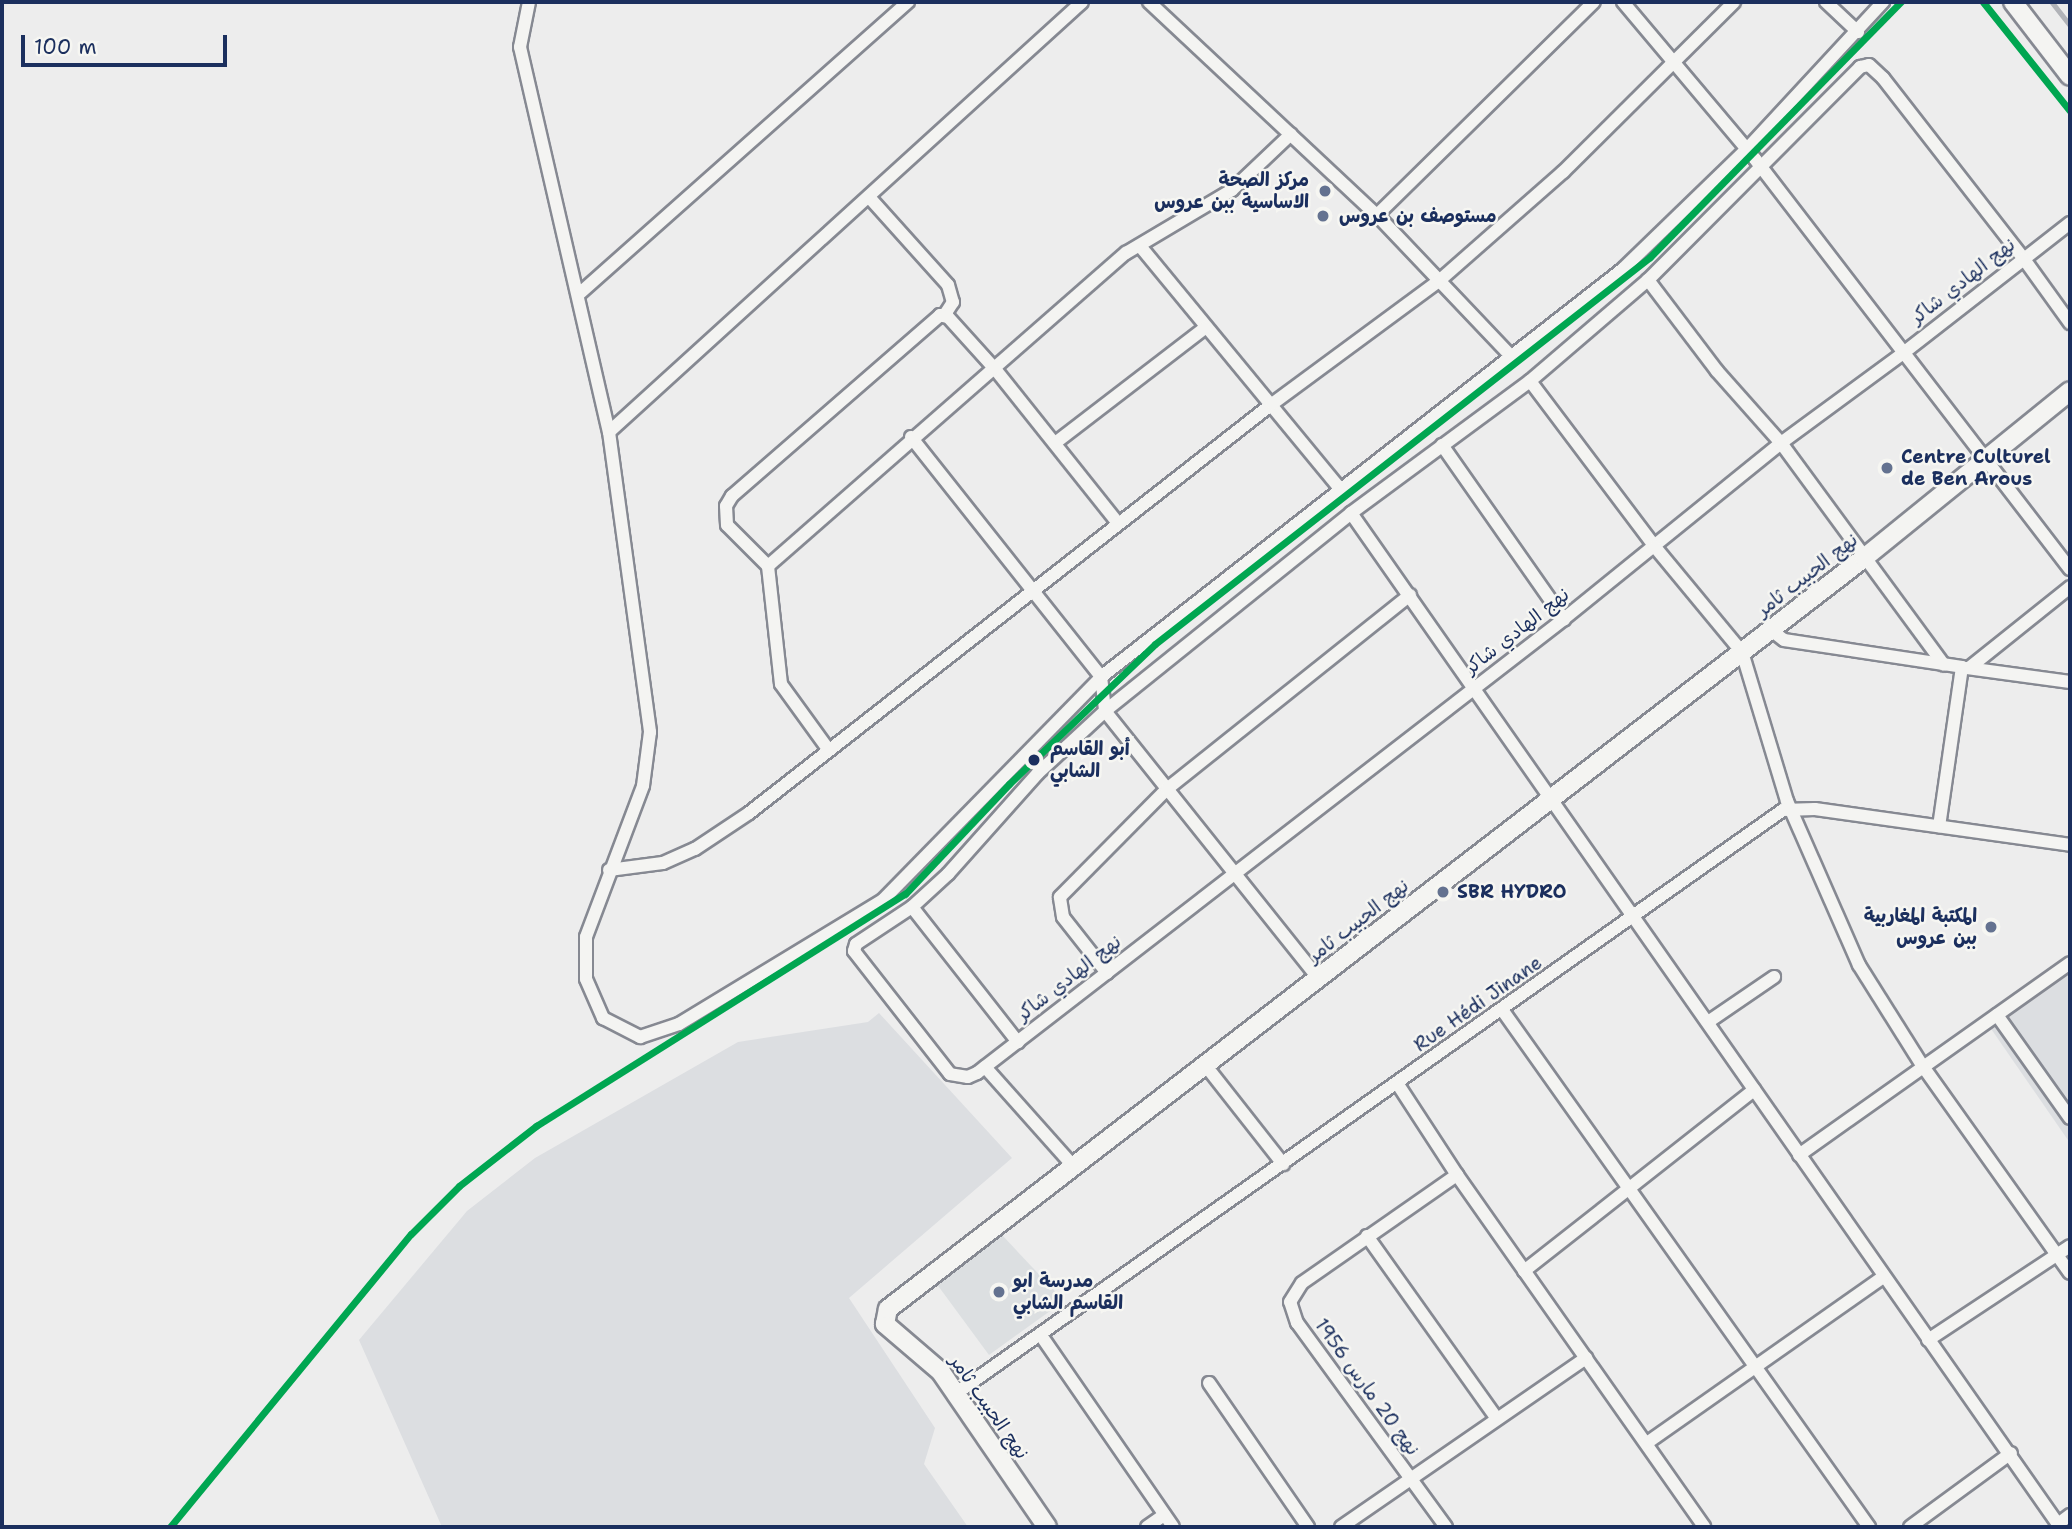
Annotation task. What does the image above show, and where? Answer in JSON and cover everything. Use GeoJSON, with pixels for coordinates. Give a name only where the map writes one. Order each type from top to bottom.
{"type":"FeatureCollection","features":[{"type":"Feature","properties":{"kind":"street"},"geometry":{"type":"LineString","coordinates":[[529,2],[520,47],[609,432],[650,732],[643,786],[609,870],[586,937],[586,979],[603,1018],[640,1037],[658,1034],[883,900],[1101,677],[1623,269],[1746,150],[1858,32],[1882,2]]}},
{"type":"Feature","properties":{"kind":"street"},"geometry":{"type":"LineString","coordinates":[[579,295],[908,2]]}},
{"type":"Feature","properties":{"kind":"street"},"geometry":{"type":"LineString","coordinates":[[609,432],[1082,2]]}},
{"type":"Feature","properties":{"kind":"street"},"geometry":{"type":"LineString","coordinates":[[1149,2],[1377,215],[1511,356]]}},
{"type":"Feature","properties":{"kind":"street"},"geometry":{"type":"LineString","coordinates":[[1377,215],[1594,2]]}},
{"type":"Feature","properties":{"kind":"street"},"geometry":{"type":"LineString","coordinates":[[1623,2],[1676,60],[2070,569]]}},
{"type":"Feature","properties":{"kind":"street"},"geometry":{"type":"LineString","coordinates":[[609,870],[663,863],[724,833],[1272,404],[1440,280],[1563,172],[1734,2]]}},
{"type":"Feature","properties":{"kind":"street"},"geometry":{"type":"LineString","coordinates":[[1826,2],[1858,32]]}},
{"type":"Feature","properties":{"kind":"street"},"geometry":{"type":"LineString","coordinates":[[2013,2],[2070,76]]}},
{"type":"Feature","properties":{"kind":"street"},"geometry":{"type":"LineString","coordinates":[[1018,1042],[912,907],[948,874],[1038,773],[1105,711],[1351,513],[1530,380],[1648,280],[1860,66],[1869,65],[2024,259],[2070,323]]}},
{"type":"Feature","properties":{"kind":"street"},"geometry":{"type":"LineString","coordinates":[[768,566],[911,437],[1140,246],[1232,190],[1291,134]]}},
{"type":"Feature","properties":{"kind":"street"},"geometry":{"type":"LineString","coordinates":[[828,749],[781,684],[768,566],[727,525],[726,506],[732,496],[932,318],[944,316],[954,302],[948,285],[869,197]]}},
{"type":"Feature","properties":{"kind":"street","name":"نهج الهادي شاكر"},"geometry":{"type":"LineString","coordinates":[[912,907],[853,948],[950,1074],[968,1077],[985,1067],[1234,876],[1564,620],[1781,443],[1902,354],[2070,223]]}},
{"type":"Feature","properties":{"kind":"street"},"geometry":{"type":"LineString","coordinates":[[1140,246],[1340,489]]}},
{"type":"Feature","properties":{"kind":"street"},"geometry":{"type":"LineString","coordinates":[[1648,280],[1717,371],[1781,443],[1944,665]]}},
{"type":"Feature","properties":{"kind":"street"},"geometry":{"type":"LineString","coordinates":[[944,316],[995,369],[1118,523]]}},
{"type":"Feature","properties":{"kind":"street"},"geometry":{"type":"LineString","coordinates":[[1055,443],[1205,328]]}},
{"type":"Feature","properties":{"kind":"street"},"geometry":{"type":"LineString","coordinates":[[1530,380],[1655,547],[1742,652],[1790,808],[1859,965],[1922,1065],[2070,1273]]}},
{"type":"Feature","properties":{"kind":"street","name":"نهج الحبيب ثامر"},"geometry":{"type":"LineString","coordinates":[[1047,1527],[930,1359],[885,1324],[885,1313],[1864,558],[2070,391]]}},
{"type":"Feature","properties":{"kind":"street"},"geometry":{"type":"LineString","coordinates":[[911,437],[1101,677],[1105,711],[1318,978]]}},
{"type":"Feature","properties":{"kind":"street"},"geometry":{"type":"LineString","coordinates":[[1442,445],[1564,620]]}},
{"type":"Feature","properties":{"kind":"street"},"geometry":{"type":"LineString","coordinates":[[1351,513],[1549,800],[1636,916],[1882,1278],[2011,1453],[2059,1526],[2070,1515]]}},
{"type":"Feature","properties":{"kind":"street"},"geometry":{"type":"LineString","coordinates":[[1939,826],[1966,668],[2070,587]]}},
{"type":"Feature","properties":{"kind":"street"},"geometry":{"type":"LineString","coordinates":[[1107,972],[1059,911],[1060,897],[1167,789],[1410,595]]}},
{"type":"Feature","properties":{"kind":"street"},"geometry":{"type":"LineString","coordinates":[[1771,630],[1784,640],[2070,682]]}},
{"type":"Feature","properties":{"kind":"street"},"geometry":{"type":"LineString","coordinates":[[1790,808],[2070,845]]}},
{"type":"Feature","properties":{"kind":"street","name":"Rue Hédi Jinane"},"geometry":{"type":"LineString","coordinates":[[955,1394],[1636,916],[1770,817],[1790,808]]}},
{"type":"Feature","properties":{"kind":"street"},"geometry":{"type":"LineString","coordinates":[[1799,1155],[1922,1065],[2070,963]]}},
{"type":"Feature","properties":{"kind":"street"},"geometry":{"type":"LineString","coordinates":[[1708,1022],[1774,977]]}},
{"type":"Feature","properties":{"kind":"street"},"geometry":{"type":"LineString","coordinates":[[1503,1010],[1869,1527]]}},
{"type":"Feature","properties":{"kind":"street"},"geometry":{"type":"LineString","coordinates":[[1997,1015],[2070,1118]]}},
{"type":"Feature","properties":{"kind":"street"},"geometry":{"type":"LineString","coordinates":[[1206,1066],[1283,1164]]}},
{"type":"Feature","properties":{"kind":"street"},"geometry":{"type":"LineString","coordinates":[[985,1067],[1075,1168]]}},
{"type":"Feature","properties":{"kind":"street"},"geometry":{"type":"LineString","coordinates":[[1397,1083],[1457,1175],[1704,1527]]}},
{"type":"Feature","properties":{"kind":"street"},"geometry":{"type":"LineString","coordinates":[[1524,1271],[1754,1090]]}},
{"type":"Feature","properties":{"kind":"street","name":"نهج 20 مارس 1956"},"geometry":{"type":"LineString","coordinates":[[1446,1527],[1291,1313],[1294,1291],[1367,1236],[1457,1175]]}},
{"type":"Feature","properties":{"kind":"street"},"geometry":{"type":"LineString","coordinates":[[1367,1236],[1497,1419]]}},
{"type":"Feature","properties":{"kind":"street"},"geometry":{"type":"LineString","coordinates":[[1928,1340],[2059,1256],[2070,1246]]}},
{"type":"Feature","properties":{"kind":"street"},"geometry":{"type":"LineString","coordinates":[[1647,1443],[1882,1278]]}},
{"type":"Feature","properties":{"kind":"street"},"geometry":{"type":"LineString","coordinates":[[1040,1334],[1172,1527]]}},
{"type":"Feature","properties":{"kind":"street"},"geometry":{"type":"LineString","coordinates":[[1341,1527],[1586,1358]]}},
{"type":"Feature","properties":{"kind":"street"},"geometry":{"type":"LineString","coordinates":[[1209,1383],[1308,1527]]}},
{"type":"Feature","properties":{"kind":"street"},"geometry":{"type":"LineString","coordinates":[[1910,1527],[2011,1453]]}},
{"type":"Feature","properties":{"kind":"street"},"geometry":{"type":"LineString","coordinates":[[1147,1527],[1164,1515]]}},
{"type":"Feature","properties":{"kind":"shaded area"},"geometry":{"type":"Polygon","coordinates":[[[2070,966],[2070,1143],[1987,1023],[2070,966]]]}},
{"type":"Feature","properties":{"kind":"shaded area"},"geometry":{"type":"Polygon","coordinates":[[[879,1013],[1012,1158],[849,1298],[935,1428],[924,1464],[968,1527],[442,1527],[359,1340],[467,1211],[535,1158],[738,1042],[868,1022],[879,1013]]]}},
{"type":"Feature","properties":{"kind":"shaded area","name":"مدرسة ابو القاسم الشابي"},"geometry":{"type":"Polygon","coordinates":[[[1002,1235],[1064,1301],[989,1355],[936,1283],[1002,1235]]]}},
{"type":"Feature","properties":{"kind":"railway"},"geometry":{"type":"LineString","coordinates":[[2052,2],[2070,25]]}},
{"type":"Feature","properties":{"kind":"transit line"},"geometry":{"type":"LineString","coordinates":[[170,1527],[411,1234],[459,1186],[536,1126],[905,894],[1009,784],[1155,644],[1650,257],[1901,2]]}},
{"type":"Feature","properties":{"kind":"transit line"},"geometry":{"type":"LineString","coordinates":[[1983,2],[2070,111]]}},
{"type":"Feature","properties":{"kind":"place","name":"مركز الصحة الاساسية ببن عروس"},"geometry":{"type":"Point","coordinates":[1325,191]}},
{"type":"Feature","properties":{"kind":"place","name":"مستوصف بن عروس"},"geometry":{"type":"Point","coordinates":[1323,216]}},
{"type":"Feature","properties":{"kind":"place","name":"Centre Culturel de Ben Arous"},"geometry":{"type":"Point","coordinates":[1887,468]}},
{"type":"Feature","properties":{"kind":"place","name":"أبو القاسم الشابي"},"geometry":{"type":"Point","coordinates":[1034,760]}},
{"type":"Feature","properties":{"kind":"place","name":"SBR HYDRO"},"geometry":{"type":"Point","coordinates":[1443,892]}},
{"type":"Feature","properties":{"kind":"place","name":"المكتبة المغاربية ببن عروس"},"geometry":{"type":"Point","coordinates":[1991,927]}},
{"type":"Feature","properties":{"kind":"place","name":"مدرسة ابو القاسم الشابي"},"geometry":{"type":"Point","coordinates":[999,1292]}}]}
